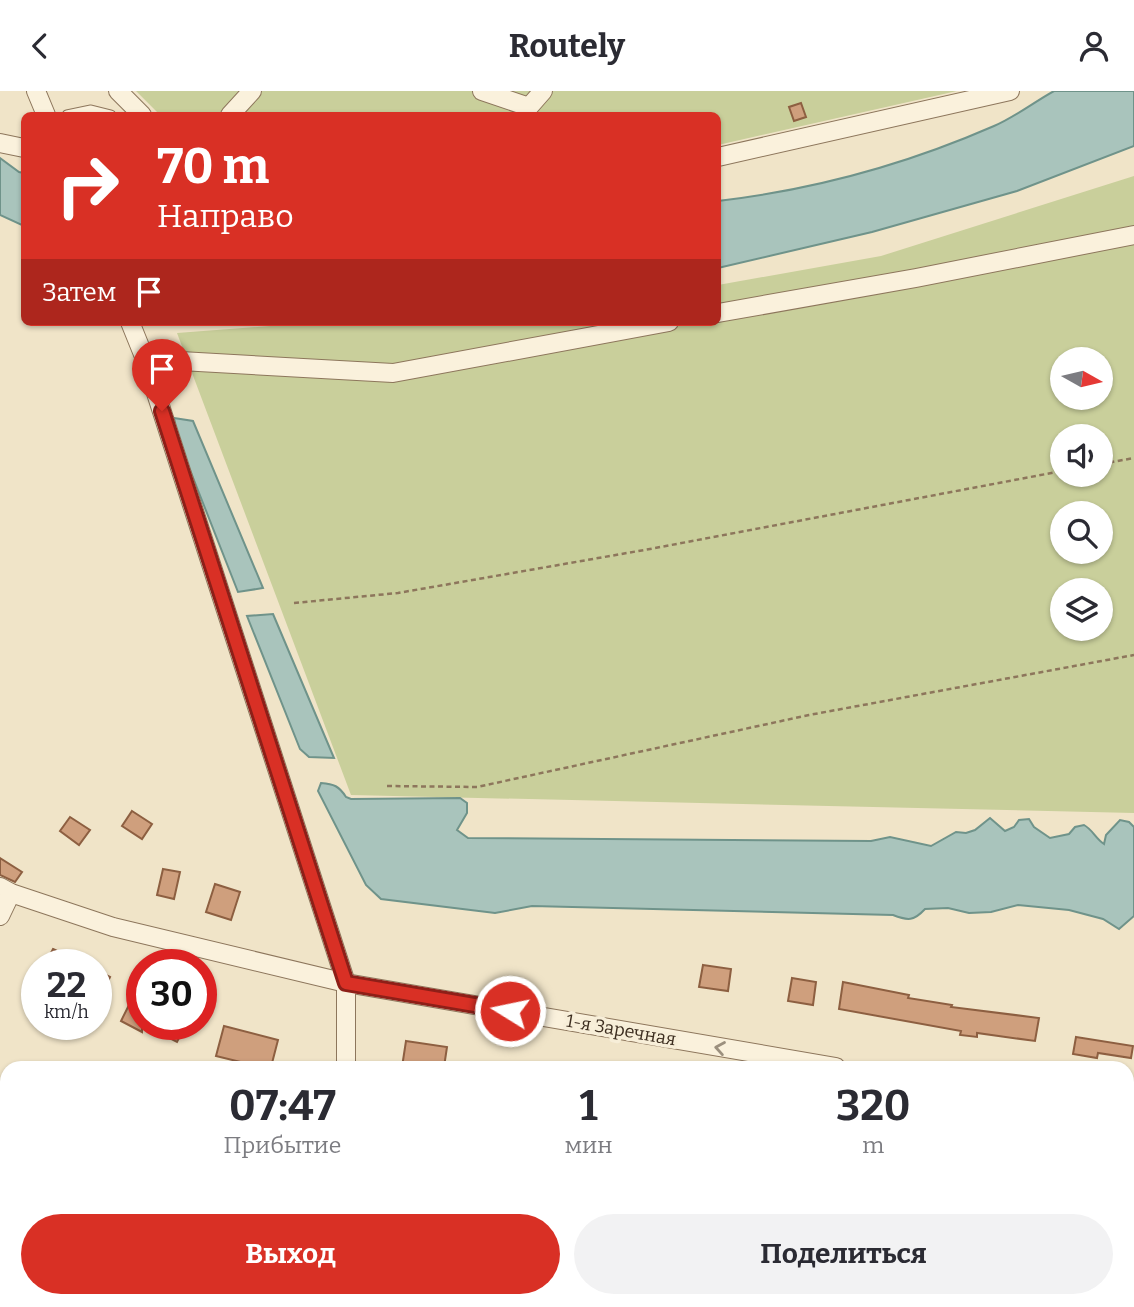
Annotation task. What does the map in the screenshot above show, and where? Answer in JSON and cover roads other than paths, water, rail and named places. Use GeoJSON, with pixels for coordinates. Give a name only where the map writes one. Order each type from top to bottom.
{"type":"FeatureCollection","features":[{"type":"Feature","properties":{"kind":"street"},"geometry":{"type":"LineString","coordinates":[[36,91],[45,112]]}},
{"type":"Feature","properties":{"kind":"street"},"geometry":{"type":"LineString","coordinates":[[118,91],[139,112]]}},
{"type":"Feature","properties":{"kind":"street"},"geometry":{"type":"LineString","coordinates":[[233,112],[252,91]]}},
{"type":"Feature","properties":{"kind":"street"},"geometry":{"type":"LineString","coordinates":[[482,91],[529,107],[542,91]]}},
{"type":"Feature","properties":{"kind":"street"},"geometry":{"type":"LineString","coordinates":[[721,156],[1010,91]]}},
{"type":"Feature","properties":{"kind":"street"},"geometry":{"type":"LineString","coordinates":[[0,143],[21,147]]}},
{"type":"Feature","properties":{"kind":"street"},"geometry":{"type":"LineString","coordinates":[[721,312],[1134,235]]}},
{"type":"Feature","properties":{"kind":"street"},"geometry":{"type":"LineString","coordinates":[[132,326],[145,359],[346,983],[346,1061]]}},
{"type":"Feature","properties":{"kind":"street"},"geometry":{"type":"LineString","coordinates":[[145,359],[393,373],[647,326]]}},
{"type":"Feature","properties":{"kind":"street"},"geometry":{"type":"LineString","coordinates":[[0,916],[6,890]]}},
{"type":"Feature","properties":{"kind":"street","name":"1-я Заречная"},"geometry":{"type":"LineString","coordinates":[[6,890],[113,927],[346,983],[801,1061]]}},
{"type":"Feature","properties":{"kind":"lane"},"geometry":{"type":"LineString","coordinates":[[81,112],[99,112]]}},
{"type":"Feature","properties":{"kind":"water"},"geometry":{"type":"Polygon","coordinates":[[[1054,91],[1134,91],[1134,146],[1017,191],[872,232],[721,267],[721,201],[789,190],[859,174],[961,140],[1009,118],[1054,91]]]}},
{"type":"Feature","properties":{"kind":"water"},"geometry":{"type":"Polygon","coordinates":[[[0,158],[21,172],[21,225],[0,215],[0,158]]]}},
{"type":"Feature","properties":{"kind":"water"},"geometry":{"type":"Polygon","coordinates":[[[174,418],[193,421],[263,588],[238,592],[177,437],[174,418]]]}},
{"type":"Feature","properties":{"kind":"water"},"geometry":{"type":"Polygon","coordinates":[[[273,614],[334,758],[309,757],[300,749],[247,616],[273,614]]]}},
{"type":"Feature","properties":{"kind":"water"},"geometry":{"type":"Polygon","coordinates":[[[321,783],[336,786],[351,799],[460,798],[467,803],[467,813],[457,830],[468,838],[871,841],[890,837],[931,846],[956,832],[975,830],[990,818],[1005,831],[1014,827],[1019,820],[1029,819],[1034,827],[1050,838],[1069,834],[1075,827],[1084,825],[1104,844],[1106,835],[1120,820],[1129,822],[1134,827],[1134,916],[1119,929],[1103,919],[1069,910],[1018,905],[991,912],[969,913],[948,908],[925,909],[914,918],[907,919],[893,915],[532,906],[495,913],[381,899],[366,885],[318,791],[321,783]]]}}]}
